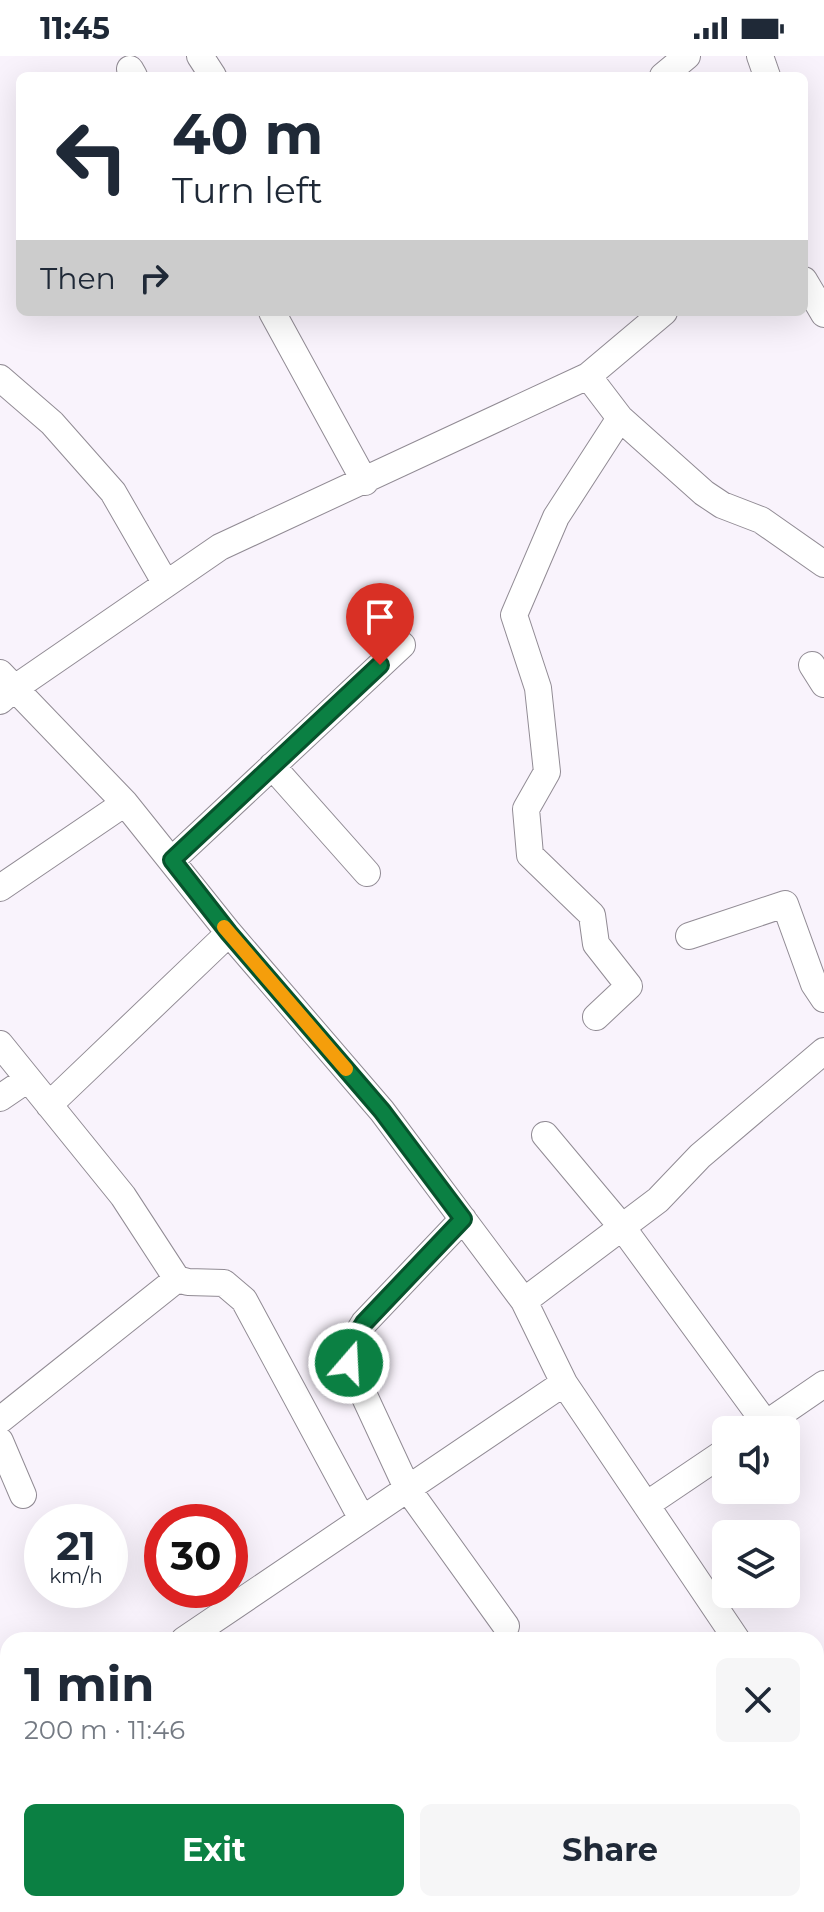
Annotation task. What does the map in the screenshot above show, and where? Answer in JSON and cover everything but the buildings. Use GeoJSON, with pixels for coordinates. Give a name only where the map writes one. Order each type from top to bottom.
{"type":"FeatureCollection","features":[{"type":"Feature","properties":{"kind":"street"},"geometry":{"type":"LineString","coordinates":[[668,72],[687,56]]}},
{"type":"Feature","properties":{"kind":"street"},"geometry":{"type":"LineString","coordinates":[[808,287],[824,314]]}},
{"type":"Feature","properties":{"kind":"street"},"geometry":{"type":"LineString","coordinates":[[276,316],[365,482]]}},
{"type":"Feature","properties":{"kind":"street"},"geometry":{"type":"LineString","coordinates":[[659,316],[588,376],[220,547],[5,687],[125,803],[229,933],[382,1111],[524,1301],[564,1383],[732,1632]]}},
{"type":"Feature","properties":{"kind":"street"},"geometry":{"type":"LineString","coordinates":[[588,376],[620,418],[704,493],[722,505],[761,520],[824,564]]}},
{"type":"Feature","properties":{"kind":"street"},"geometry":{"type":"LineString","coordinates":[[0,378],[52,423],[113,492],[166,584]]}},
{"type":"Feature","properties":{"kind":"street"},"geometry":{"type":"LineString","coordinates":[[596,1017],[629,986],[596,944],[592,915],[530,855],[526,809],[547,772],[538,688],[514,615],[556,517],[620,418]]}},
{"type":"Feature","properties":{"kind":"street"},"geometry":{"type":"LineString","coordinates":[[172,860],[402,645]]}},
{"type":"Feature","properties":{"kind":"street"},"geometry":{"type":"LineString","coordinates":[[272,766],[367,873]]}},
{"type":"Feature","properties":{"kind":"street"},"geometry":{"type":"LineString","coordinates":[[0,888],[125,803]]}},
{"type":"Feature","properties":{"kind":"street"},"geometry":{"type":"LineString","coordinates":[[689,936],[785,904],[814,984],[824,999]]}},
{"type":"Feature","properties":{"kind":"street"},"geometry":{"type":"LineString","coordinates":[[49,1105],[229,933]]}},
{"type":"Feature","properties":{"kind":"street"},"geometry":{"type":"LineString","coordinates":[[0,1044],[123,1196],[177,1279],[224,1283],[244,1300],[362,1519]]}},
{"type":"Feature","properties":{"kind":"street"},"geometry":{"type":"LineString","coordinates":[[524,1301],[658,1200],[700,1156],[824,1051]]}},
{"type":"Feature","properties":{"kind":"street"},"geometry":{"type":"LineString","coordinates":[[0,1098],[28,1079]]}},
{"type":"Feature","properties":{"kind":"street"},"geometry":{"type":"LineString","coordinates":[[545,1135],[622,1227],[753,1416]]}},
{"type":"Feature","properties":{"kind":"street"},"geometry":{"type":"LineString","coordinates":[[463,1219],[364,1323],[351,1344],[349,1363],[407,1488],[506,1626]]}},
{"type":"Feature","properties":{"kind":"street"},"geometry":{"type":"LineString","coordinates":[[0,1420],[177,1279]]}},
{"type":"Feature","properties":{"kind":"street"},"geometry":{"type":"LineString","coordinates":[[196,1632],[564,1383]]}},
{"type":"Feature","properties":{"kind":"street"},"geometry":{"type":"LineString","coordinates":[[777,1416],[824,1384]]}},
{"type":"Feature","properties":{"kind":"street"},"geometry":{"type":"LineString","coordinates":[[0,1441],[23,1495]]}},
{"type":"Feature","properties":{"kind":"street"},"geometry":{"type":"LineString","coordinates":[[646,1505],[712,1460]]}},
{"type":"Feature","properties":{"kind":"slow traffic"},"geometry":{"type":"LineString","coordinates":[[224,927],[346,1069]]}},
{"type":"Feature","properties":{"kind":"route"},"geometry":{"type":"LineString","coordinates":[[349,1363],[351,1344],[364,1323],[463,1219],[382,1111],[229,933],[172,860],[380,665]]}}]}
